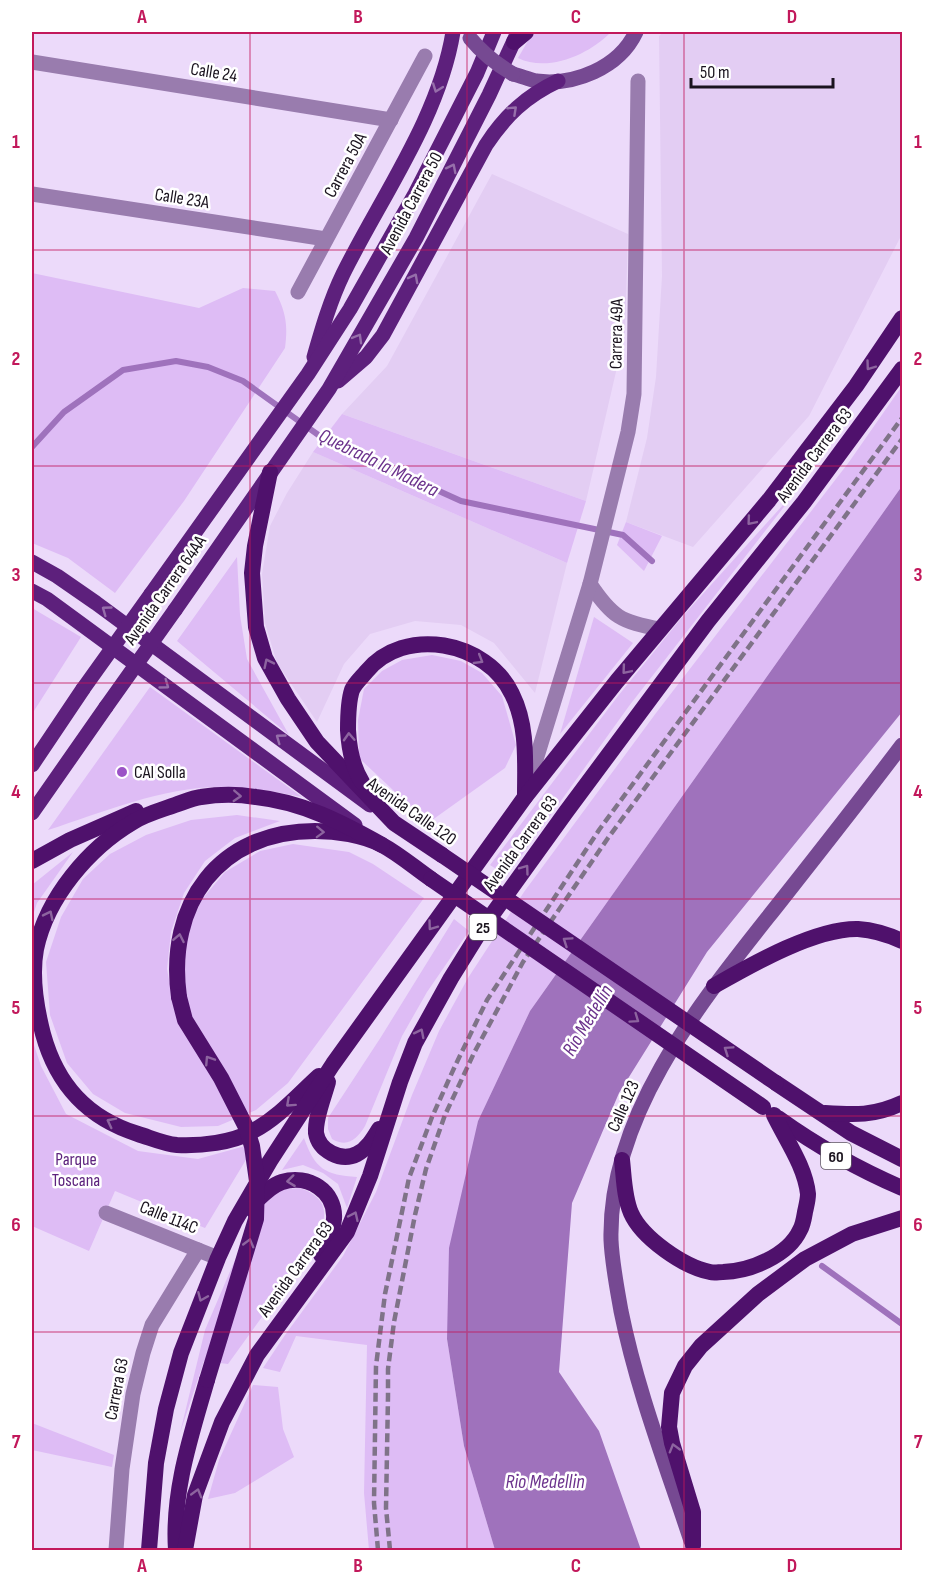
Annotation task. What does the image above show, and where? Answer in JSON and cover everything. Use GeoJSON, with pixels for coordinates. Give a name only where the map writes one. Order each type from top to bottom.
{"type":"FeatureCollection","features":[{"type":"Feature","properties":{"kind":"highway","name":"Avenida Carrera 63"},"geometry":{"type":"LineString","coordinates":[[149,1551],[156,1463],[166,1409],[181,1353],[235,1221],[270,1161],[333,1064],[525,797],[660,629],[769,500],[856,386],[903,318]]}},
{"type":"Feature","properties":{"kind":"highway","name":"Avenida Carrera 63"},"geometry":{"type":"LineString","coordinates":[[185,1551],[195,1495],[222,1422],[257,1355],[347,1232],[370,1176],[415,1043],[451,978],[479,933],[566,812],[708,621],[804,502],[903,369]]}},
{"type":"Feature","properties":{"kind":"highway"},"geometry":{"type":"LineString","coordinates":[[270,472],[252,573],[256,627],[265,658],[288,699],[317,742],[394,823]]}},
{"type":"Feature","properties":{"kind":"highway"},"geometry":{"type":"LineString","coordinates":[[394,823],[357,774],[349,746],[348,716],[353,688],[370,668],[391,651],[419,644],[450,645],[478,657],[498,672],[512,693],[521,717],[525,743],[525,797]]}},
{"type":"Feature","properties":{"kind":"highway"},"geometry":{"type":"LineString","coordinates":[[32,861],[70,840],[143,809],[168,802],[225,795],[256,797],[287,803],[328,816],[382,845]]}},
{"type":"Feature","properties":{"kind":"highway"},"geometry":{"type":"LineString","coordinates":[[199,797],[135,821],[105,842],[82,864],[56,901],[45,922],[36,949],[34,973],[36,1001],[49,1055],[60,1077],[76,1099],[91,1111],[132,1132],[177,1144],[209,1143],[252,1132],[270,1120],[333,1064]]}},
{"type":"Feature","properties":{"kind":"highway","name":"Avenida Calle 120"},"geometry":{"type":"LineString","coordinates":[[394,823],[820,1113]]}},
{"type":"Feature","properties":{"kind":"highway","name":"Avenida Carrera 63"},"geometry":{"type":"LineString","coordinates":[[176,1551],[179,1487],[186,1450],[256,1219],[257,1181],[252,1146],[246,1127],[221,1078],[185,1020],[179,996],[176,954],[184,918],[207,879],[237,850],[257,841],[279,834],[326,831],[382,845]]}},
{"type":"Feature","properties":{"kind":"highway","name":"60"},"geometry":{"type":"LineString","coordinates":[[382,845],[808,1140],[844,1161],[903,1188]]}},
{"type":"Feature","properties":{"kind":"highway"},"geometry":{"type":"LineString","coordinates":[[714,986],[746,967],[797,944],[835,931],[859,929],[885,934],[903,941]]}},
{"type":"Feature","properties":{"kind":"highway"},"geometry":{"type":"LineString","coordinates":[[333,1064],[316,1132],[319,1143],[329,1152],[340,1156],[355,1155],[367,1146],[389,1115]]}},
{"type":"Feature","properties":{"kind":"highway"},"geometry":{"type":"LineString","coordinates":[[820,1113],[858,1116],[883,1111],[903,1103]]}},
{"type":"Feature","properties":{"kind":"highway"},"geometry":{"type":"LineString","coordinates":[[622,1160],[627,1200],[632,1215],[649,1237],[663,1249],[685,1262],[710,1272],[754,1267],[774,1256],[800,1231],[808,1196],[805,1178],[798,1162],[768,1111]]}},
{"type":"Feature","properties":{"kind":"highway","name":"60"},"geometry":{"type":"LineString","coordinates":[[820,1113],[903,1159]]}},
{"type":"Feature","properties":{"kind":"highway"},"geometry":{"type":"LineString","coordinates":[[235,1221],[281,1182],[298,1180],[313,1182],[324,1190],[332,1203],[334,1217],[329,1240],[280,1323]]}},
{"type":"Feature","properties":{"kind":"highway"},"geometry":{"type":"LineString","coordinates":[[693,1548],[693,1512],[669,1427],[672,1392],[685,1366],[701,1346],[758,1294],[805,1259],[852,1234],[903,1218]]}},
{"type":"Feature","properties":{"kind":"main road"},"geometry":{"type":"LineString","coordinates":[[308,374],[338,286],[390,188],[434,96],[446,63],[453,32]]}},
{"type":"Feature","properties":{"kind":"main road","name":"Avenida Carrera 50"},"geometry":{"type":"LineString","coordinates":[[308,374],[350,309],[415,194],[477,73],[495,32]]}},
{"type":"Feature","properties":{"kind":"main road"},"geometry":{"type":"LineString","coordinates":[[468,35],[495,63],[513,74],[535,81],[558,81],[594,72],[609,63],[636,33]]}},
{"type":"Feature","properties":{"kind":"main road","name":"Avenida Carrera 50"},"geometry":{"type":"LineString","coordinates":[[329,389],[416,238],[520,35]]}},
{"type":"Feature","properties":{"kind":"main road"},"geometry":{"type":"LineString","coordinates":[[329,389],[366,357],[383,335],[498,127],[509,113],[526,99],[558,81]]}},
{"type":"Feature","properties":{"kind":"main road","name":"Avenida Carrera 64AA"},"geometry":{"type":"LineString","coordinates":[[32,765],[83,689],[308,374]]}},
{"type":"Feature","properties":{"kind":"main road","name":"Avenida Carrera 64AA"},"geometry":{"type":"LineString","coordinates":[[32,813],[329,389]]}},
{"type":"Feature","properties":{"kind":"main road","name":"Avenida Calle 120"},"geometry":{"type":"LineString","coordinates":[[32,562],[96,603],[394,823]]}},
{"type":"Feature","properties":{"kind":"main road"},"geometry":{"type":"LineString","coordinates":[[32,591],[47,599],[382,845]]}},
{"type":"Feature","properties":{"kind":"main road"},"geometry":{"type":"LineString","coordinates":[[32,744],[53,733]]}},
{"type":"Feature","properties":{"kind":"main road","name":"Calle 123"},"geometry":{"type":"LineString","coordinates":[[693,1548],[628,1347],[619,1301],[611,1240],[615,1196],[622,1160],[641,1108],[682,1033],[714,986],[903,745]]}},
{"type":"Feature","properties":{"kind":"street","name":"Carrera 50A"},"geometry":{"type":"LineString","coordinates":[[298,292],[425,56]]}},
{"type":"Feature","properties":{"kind":"street","name":"Calle 24"},"geometry":{"type":"LineString","coordinates":[[32,62],[391,120]]}},
{"type":"Feature","properties":{"kind":"street","name":"Carrera 49A"},"geometry":{"type":"LineString","coordinates":[[525,797],[590,584],[628,432],[635,386],[639,81]]}},
{"type":"Feature","properties":{"kind":"street","name":"Calle 23A"},"geometry":{"type":"LineString","coordinates":[[32,195],[326,239]]}},
{"type":"Feature","properties":{"kind":"street"},"geometry":{"type":"LineString","coordinates":[[590,584],[603,603],[622,620],[660,629]]}},
{"type":"Feature","properties":{"kind":"street","name":"Calle 114C"},"geometry":{"type":"LineString","coordinates":[[106,1213],[218,1258]]}},
{"type":"Feature","properties":{"kind":"street","name":"Carrera 63"},"geometry":{"type":"LineString","coordinates":[[116,1551],[122,1469],[133,1394],[143,1353],[152,1325],[198,1250]]}},
{"type":"Feature","properties":{"kind":"shaded area"},"geometry":{"type":"Polygon","coordinates":[[[663,32],[902,32],[902,234],[809,416],[693,547],[626,522],[647,438],[656,377],[662,276],[659,36],[663,32]]]}},
{"type":"Feature","properties":{"kind":"shaded area"},"geometry":{"type":"Polygon","coordinates":[[[492,174],[628,234],[625,333],[586,501],[342,414],[387,366],[492,174]]]}},
{"type":"Feature","properties":{"kind":"shaded area"},"geometry":{"type":"Polygon","coordinates":[[[313,452],[567,563],[535,693],[494,643],[461,625],[415,621],[370,634],[344,664],[317,722],[277,663],[265,623],[262,574],[270,526],[287,493],[313,452]]]}},
{"type":"Feature","properties":{"kind":"green space"},"geometry":{"type":"Polygon","coordinates":[[[536,32],[611,32],[592,47],[568,59],[542,63],[518,58],[536,32]]]}},
{"type":"Feature","properties":{"kind":"green space"},"geometry":{"type":"Polygon","coordinates":[[[32,273],[199,308],[243,288],[275,291],[284,312],[285,348],[184,501],[115,593],[68,558],[32,543],[32,273]]]}},
{"type":"Feature","properties":{"kind":"green space"},"geometry":{"type":"Polygon","coordinates":[[[902,386],[902,486],[530,1011],[478,1121],[447,1339],[464,1446],[495,1550],[369,1550],[364,1493],[367,1345],[296,1336],[280,1372],[263,1368],[343,1256],[376,1192],[412,1095],[439,1031],[468,978],[524,892],[656,713],[849,462],[902,386]]]}},
{"type":"Feature","properties":{"kind":"green space"},"geometry":{"type":"Polygon","coordinates":[[[342,414],[586,501],[567,563],[313,452],[342,414]]]}},
{"type":"Feature","properties":{"kind":"green space"},"geometry":{"type":"Polygon","coordinates":[[[801,485],[629,706],[507,876],[490,865],[618,696],[683,616],[801,485]]]}},
{"type":"Feature","properties":{"kind":"green space"},"geometry":{"type":"Polygon","coordinates":[[[626,522],[662,536],[644,571],[617,545],[626,522]]]}},
{"type":"Feature","properties":{"kind":"green space"},"geometry":{"type":"Polygon","coordinates":[[[237,557],[240,615],[247,659],[289,735],[177,641],[237,557]]]}},
{"type":"Feature","properties":{"kind":"green space"},"geometry":{"type":"Polygon","coordinates":[[[32,608],[81,637],[32,714],[32,608]]]}},
{"type":"Feature","properties":{"kind":"green space"},"geometry":{"type":"Polygon","coordinates":[[[594,617],[633,643],[560,734],[594,617]]]}},
{"type":"Feature","properties":{"kind":"green space"},"geometry":{"type":"Polygon","coordinates":[[[432,655],[461,661],[482,673],[502,696],[516,745],[505,768],[428,823],[359,758],[358,720],[364,689],[382,671],[402,660],[432,655]]]}},
{"type":"Feature","properties":{"kind":"green space"},"geometry":{"type":"Polygon","coordinates":[[[150,687],[302,797],[244,788],[202,788],[134,801],[48,830],[150,687]]]}},
{"type":"Feature","properties":{"kind":"green space"},"geometry":{"type":"Polygon","coordinates":[[[237,815],[280,821],[235,838],[205,861],[184,893],[171,932],[167,969],[173,1001],[183,965],[189,925],[203,898],[225,872],[260,851],[293,844],[349,852],[373,864],[424,898],[288,1083],[256,1110],[218,1126],[181,1127],[125,1113],[93,1094],[67,1063],[50,1015],[46,962],[61,917],[83,879],[110,854],[146,835],[191,820],[237,815]]]}},
{"type":"Feature","properties":{"kind":"green space"},"geometry":{"type":"Polygon","coordinates":[[[73,852],[37,903],[32,918],[32,885],[73,852]]]}},
{"type":"Feature","properties":{"kind":"green space"},"geometry":{"type":"Polygon","coordinates":[[[454,919],[469,931],[427,992],[402,1036],[365,1126],[352,1141],[343,1143],[332,1139],[328,1129],[328,1118],[454,919]]]}},
{"type":"Feature","properties":{"kind":"green space","name":"Parque Toscana"},"geometry":{"type":"Polygon","coordinates":[[[32,1039],[41,1066],[66,1114],[138,1151],[198,1159],[256,1143],[205,1228],[115,1191],[89,1251],[32,1226],[32,1039]]]}},
{"type":"Feature","properties":{"kind":"green space"},"geometry":{"type":"Polygon","coordinates":[[[304,1138],[312,1157],[323,1168],[329,1172],[357,1177],[347,1208],[338,1184],[323,1173],[303,1165],[282,1170],[304,1138]]]}},
{"type":"Feature","properties":{"kind":"green space"},"geometry":{"type":"Polygon","coordinates":[[[300,1188],[311,1193],[322,1205],[324,1220],[318,1237],[228,1364],[204,1361],[180,1433],[205,1330],[246,1234],[267,1200],[284,1189],[300,1188]]]}},
{"type":"Feature","properties":{"kind":"green space"},"geometry":{"type":"Polygon","coordinates":[[[253,1385],[278,1387],[283,1429],[294,1457],[235,1493],[208,1499],[219,1460],[253,1385]]]}},
{"type":"Feature","properties":{"kind":"green space"},"geometry":{"type":"Polygon","coordinates":[[[32,1423],[114,1455],[112,1467],[32,1450],[32,1423]]]}},
{"type":"Feature","properties":{"kind":"water","name":"Rio Medellin"},"geometry":{"type":"Polygon","coordinates":[[[902,486],[902,712],[707,952],[619,1093],[572,1203],[559,1372],[599,1431],[641,1550],[495,1550],[464,1446],[447,1339],[449,1248],[478,1121],[530,1011],[902,486]]]}},
{"type":"Feature","properties":{"kind":"waterway","name":"Quebrada la Madera"},"geometry":{"type":"LineString","coordinates":[[32,447],[64,412],[123,370],[176,361],[208,367],[243,381],[324,439],[461,501],[623,535],[652,561]]}},
{"type":"Feature","properties":{"kind":"waterway"},"geometry":{"type":"LineString","coordinates":[[822,1266],[902,1324]]}},
{"type":"Feature","properties":{"kind":"railway"},"geometry":{"type":"LineString","coordinates":[[378,1550],[374,1503],[376,1366],[385,1294],[409,1178],[432,1117],[455,1066],[487,1000],[599,830],[902,418]]}},
{"type":"Feature","properties":{"kind":"railway"},"geometry":{"type":"LineString","coordinates":[[390,1550],[386,1508],[388,1369],[394,1322],[415,1215],[426,1169],[445,1115],[474,1053],[523,962],[608,838],[902,439]]}},
{"type":"Feature","properties":{"kind":"place","name":"CAI Solla"},"geometry":{"type":"Point","coordinates":[122,772]}},
{"type":"Feature","properties":{"kind":"water label","name":"Río Medellín"},"geometry":{"type":"Point","coordinates":[587,1020]}}]}
